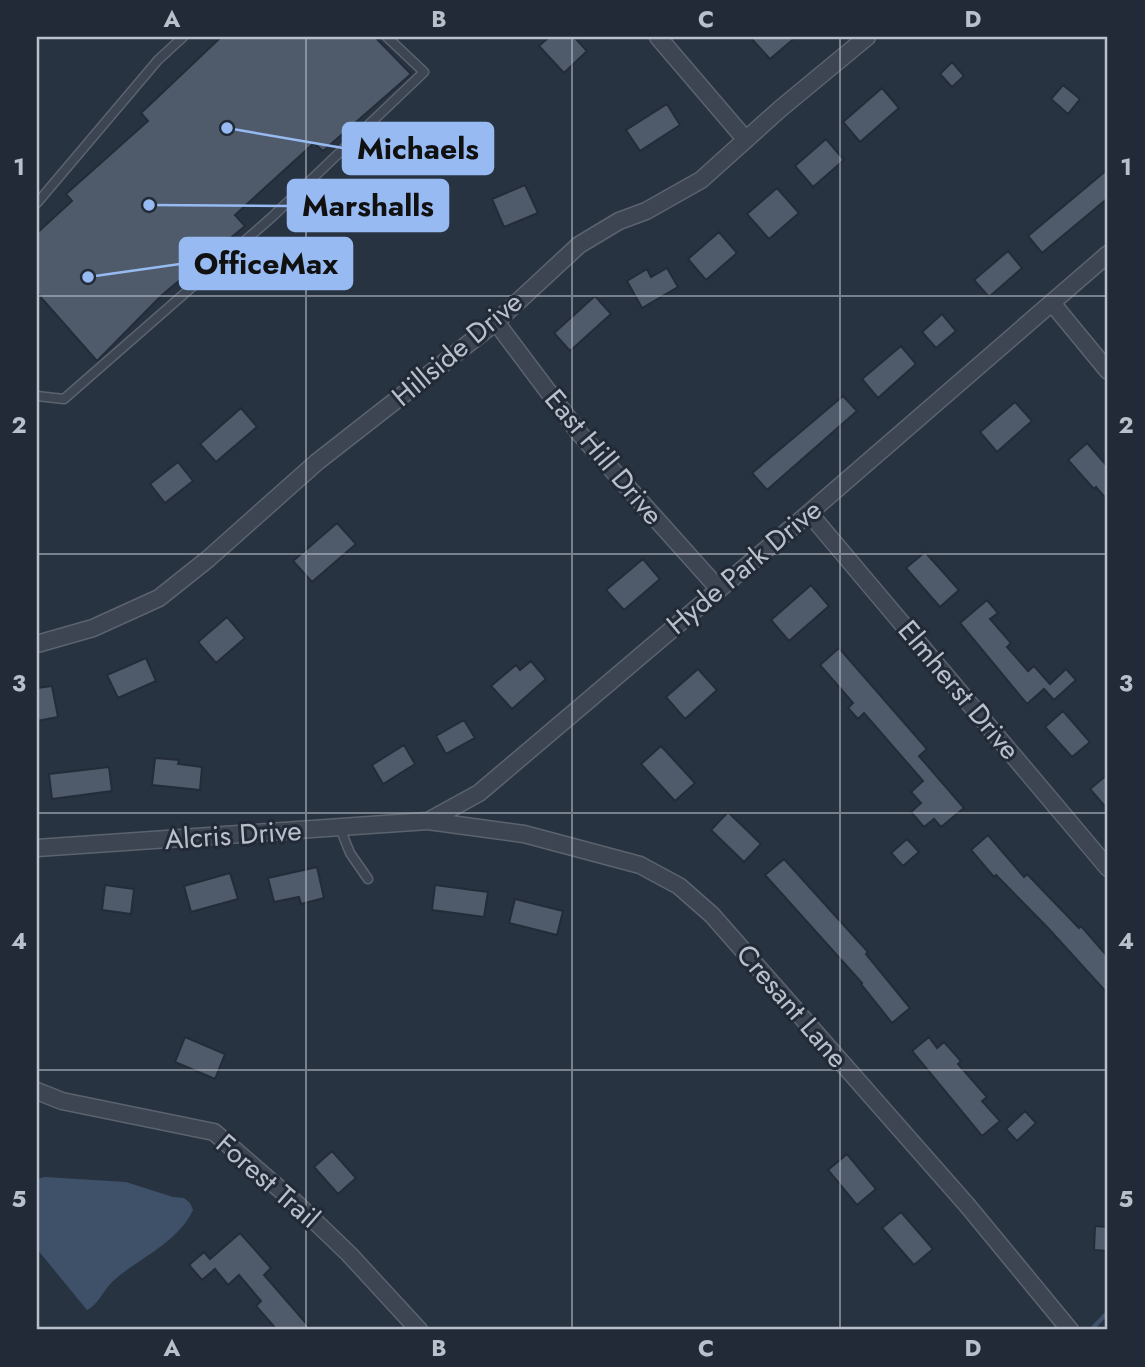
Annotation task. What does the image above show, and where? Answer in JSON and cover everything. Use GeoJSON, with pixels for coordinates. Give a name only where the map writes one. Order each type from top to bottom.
{"type":"FeatureCollection","features":[{"type":"Feature","properties":{"kind":"street"},"geometry":{"type":"LineString","coordinates":[[658,37],[746,140]]}},
{"type":"Feature","properties":{"kind":"street","name":"Hillside Drive"},"geometry":{"type":"LineString","coordinates":[[37,644],[93,628],[159,598],[208,559],[317,462],[496,321],[579,245],[619,221],[646,211],[701,180],[867,37]]}},
{"type":"Feature","properties":{"kind":"street","name":"Hyde Park Drive"},"geometry":{"type":"LineString","coordinates":[[429,821],[479,793],[809,513],[1108,254]]}},
{"type":"Feature","properties":{"kind":"street"},"geometry":{"type":"LineString","coordinates":[[1052,303],[1108,371]]}},
{"type":"Feature","properties":{"kind":"street","name":"East Hill Drive"},"geometry":{"type":"LineString","coordinates":[[496,321],[580,434],[718,588]]}},
{"type":"Feature","properties":{"kind":"street","name":"Elmherst Drive"},"geometry":{"type":"LineString","coordinates":[[809,513],[1108,868]]}},
{"type":"Feature","properties":{"kind":"street","name":"Alcris Drive"},"geometry":{"type":"LineString","coordinates":[[37,848],[429,821]]}},
{"type":"Feature","properties":{"kind":"street","name":"Cresant Lane"},"geometry":{"type":"LineString","coordinates":[[429,821],[546,839],[640,864],[679,886],[712,915],[741,947],[967,1205],[1070,1330]]}},
{"type":"Feature","properties":{"kind":"street","name":"Forest Trail"},"geometry":{"type":"LineString","coordinates":[[37,1091],[62,1101],[214,1132],[298,1205],[349,1254],[419,1330]]}},
{"type":"Feature","properties":{"kind":"lane"},"geometry":{"type":"LineString","coordinates":[[37,203],[158,60],[183,37]]}},
{"type":"Feature","properties":{"kind":"lane"},"geometry":{"type":"LineString","coordinates":[[37,396],[64,400],[272,217],[424,72],[387,37]]}},
{"type":"Feature","properties":{"kind":"lane"},"geometry":{"type":"LineString","coordinates":[[340,828],[350,853],[368,879]]}},
{"type":"Feature","properties":{"kind":"water"},"geometry":{"type":"Polygon","coordinates":[[[45,1177],[126,1182],[184,1198],[193,1210],[177,1232],[122,1273],[87,1310],[37,1249],[37,1179],[45,1177]]]}},
{"type":"Feature","properties":{"kind":"building"},"geometry":{"type":"Polygon","coordinates":[[[221,37],[375,37],[411,74],[323,151],[314,143],[235,215],[245,226],[162,295],[97,361],[37,293],[37,233],[72,201],[66,194],[148,121],[141,113],[221,37]]]}},
{"type":"Feature","properties":{"kind":"building"},"geometry":{"type":"Polygon","coordinates":[[[549,37],[574,37],[587,51],[564,73],[539,46],[549,37]]]}},
{"type":"Feature","properties":{"kind":"building"},"geometry":{"type":"Polygon","coordinates":[[[750,37],[796,37],[770,59],[750,37]]]}},
{"type":"Feature","properties":{"kind":"building"},"geometry":{"type":"Polygon","coordinates":[[[952,62],[964,76],[952,87],[940,74],[952,62]]]}},
{"type":"Feature","properties":{"kind":"building"},"geometry":{"type":"Polygon","coordinates":[[[1063,85],[1080,99],[1068,114],[1051,99],[1063,85]]]}},
{"type":"Feature","properties":{"kind":"building"},"geometry":{"type":"Polygon","coordinates":[[[882,88],[899,108],[860,142],[843,122],[882,88]]]}},
{"type":"Feature","properties":{"kind":"building"},"geometry":{"type":"Polygon","coordinates":[[[667,104],[680,125],[640,151],[626,130],[667,104]]]}},
{"type":"Feature","properties":{"kind":"building"},"geometry":{"type":"Polygon","coordinates":[[[826,139],[844,160],[813,187],[795,166],[826,139]]]}},
{"type":"Feature","properties":{"kind":"building"},"geometry":{"type":"Polygon","coordinates":[[[1108,169],[1108,198],[1042,253],[1028,236],[1108,169]]]}},
{"type":"Feature","properties":{"kind":"building"},"geometry":{"type":"Polygon","coordinates":[[[525,185],[538,213],[504,227],[492,199],[525,185]]]}},
{"type":"Feature","properties":{"kind":"building"},"geometry":{"type":"Polygon","coordinates":[[[777,188],[799,213],[769,239],[747,214],[777,188]]]}},
{"type":"Feature","properties":{"kind":"building"},"geometry":{"type":"Polygon","coordinates":[[[719,232],[737,253],[706,280],[688,259],[719,232]]]}},
{"type":"Feature","properties":{"kind":"building"},"geometry":{"type":"Polygon","coordinates":[[[1008,251],[1022,268],[989,297],[974,280],[1008,251]]]}},
{"type":"Feature","properties":{"kind":"building"},"geometry":{"type":"Polygon","coordinates":[[[667,268],[678,287],[642,308],[627,281],[647,269],[651,277],[667,268]]]}},
{"type":"Feature","properties":{"kind":"building"},"geometry":{"type":"Polygon","coordinates":[[[595,296],[611,314],[570,351],[554,333],[595,296]]]}},
{"type":"Feature","properties":{"kind":"building"},"geometry":{"type":"Polygon","coordinates":[[[942,314],[956,331],[936,348],[922,332],[942,314]]]}},
{"type":"Feature","properties":{"kind":"building"},"geometry":{"type":"Polygon","coordinates":[[[901,346],[916,364],[878,398],[862,379],[901,346]]]}},
{"type":"Feature","properties":{"kind":"building"},"geometry":{"type":"Polygon","coordinates":[[[843,396],[857,411],[767,490],[752,473],[843,396]]]}},
{"type":"Feature","properties":{"kind":"building"},"geometry":{"type":"Polygon","coordinates":[[[1015,402],[1032,421],[997,452],[980,432],[1015,402]]]}},
{"type":"Feature","properties":{"kind":"building"},"geometry":{"type":"Polygon","coordinates":[[[241,408],[257,427],[216,462],[200,444],[241,408]]]}},
{"type":"Feature","properties":{"kind":"building"},"geometry":{"type":"Polygon","coordinates":[[[1087,443],[1108,467],[1108,501],[1068,460],[1087,443]]]}},
{"type":"Feature","properties":{"kind":"building"},"geometry":{"type":"Polygon","coordinates":[[[178,462],[193,481],[165,503],[150,484],[178,462]]]}},
{"type":"Feature","properties":{"kind":"building"},"geometry":{"type":"Polygon","coordinates":[[[337,523],[356,544],[312,582],[293,561],[337,523]]]}},
{"type":"Feature","properties":{"kind":"building"},"geometry":{"type":"Polygon","coordinates":[[[925,552],[959,590],[940,607],[906,568],[925,552]]]}},
{"type":"Feature","properties":{"kind":"building"},"geometry":{"type":"Polygon","coordinates":[[[643,559],[660,579],[624,610],[606,590],[643,559]]]}},
{"type":"Feature","properties":{"kind":"building"},"geometry":{"type":"Polygon","coordinates":[[[811,585],[829,606],[789,641],[771,620],[811,585]]]}},
{"type":"Feature","properties":{"kind":"building"},"geometry":{"type":"Polygon","coordinates":[[[987,600],[998,613],[990,619],[1011,643],[1007,647],[1028,671],[1034,666],[1050,684],[1066,669],[1076,680],[1054,700],[1044,689],[1027,704],[960,623],[987,600]]]}},
{"type":"Feature","properties":{"kind":"building"},"geometry":{"type":"Polygon","coordinates":[[[227,617],[245,638],[216,663],[198,642],[227,617]]]}},
{"type":"Feature","properties":{"kind":"building"},"geometry":{"type":"Polygon","coordinates":[[[839,648],[927,749],[919,756],[964,808],[941,827],[934,819],[924,827],[911,812],[921,803],[911,792],[923,781],[864,713],[858,719],[848,708],[853,703],[820,665],[839,648]]]}},
{"type":"Feature","properties":{"kind":"building"},"geometry":{"type":"Polygon","coordinates":[[[146,658],[156,681],[118,698],[107,675],[146,658]]]}},
{"type":"Feature","properties":{"kind":"building"},"geometry":{"type":"Polygon","coordinates":[[[531,661],[546,679],[512,709],[491,686],[516,665],[520,670],[531,661]]]}},
{"type":"Feature","properties":{"kind":"building"},"geometry":{"type":"Polygon","coordinates":[[[698,669],[717,690],[685,719],[666,697],[698,669]]]}},
{"type":"Feature","properties":{"kind":"building"},"geometry":{"type":"Polygon","coordinates":[[[52,686],[58,717],[37,721],[37,688],[52,686]]]}},
{"type":"Feature","properties":{"kind":"building"},"geometry":{"type":"Polygon","coordinates":[[[1063,711],[1090,742],[1072,757],[1045,727],[1063,711]]]}},
{"type":"Feature","properties":{"kind":"building"},"geometry":{"type":"Polygon","coordinates":[[[464,720],[475,738],[446,754],[436,736],[464,720]]]}},
{"type":"Feature","properties":{"kind":"building"},"geometry":{"type":"Polygon","coordinates":[[[404,745],[415,764],[383,784],[372,765],[404,745]]]}},
{"type":"Feature","properties":{"kind":"building"},"geometry":{"type":"Polygon","coordinates":[[[661,746],[695,783],[675,801],[641,764],[661,746]]]}},
{"type":"Feature","properties":{"kind":"building"},"geometry":{"type":"Polygon","coordinates":[[[155,758],[179,760],[178,764],[202,767],[200,790],[152,785],[155,758]]]}},
{"type":"Feature","properties":{"kind":"building"},"geometry":{"type":"Polygon","coordinates":[[[109,767],[112,791],[52,799],[49,774],[109,767]]]}},
{"type":"Feature","properties":{"kind":"building"},"geometry":{"type":"Polygon","coordinates":[[[1108,774],[1108,810],[1090,789],[1108,774]]]}},
{"type":"Feature","properties":{"kind":"building"},"geometry":{"type":"Polygon","coordinates":[[[728,812],[761,844],[744,862],[711,830],[728,812]]]}},
{"type":"Feature","properties":{"kind":"building"},"geometry":{"type":"Polygon","coordinates":[[[988,835],[1024,877],[1027,874],[1079,928],[1081,926],[1108,957],[1108,994],[971,850],[988,835]]]}},
{"type":"Feature","properties":{"kind":"building"},"geometry":{"type":"Polygon","coordinates":[[[907,839],[919,852],[903,866],[891,853],[907,839]]]}},
{"type":"Feature","properties":{"kind":"building"},"geometry":{"type":"Polygon","coordinates":[[[784,859],[868,952],[866,954],[910,1008],[892,1023],[862,983],[765,875],[784,859]]]}},
{"type":"Feature","properties":{"kind":"building"},"geometry":{"type":"Polygon","coordinates":[[[317,867],[324,898],[301,904],[299,897],[274,902],[268,878],[317,867]]]}},
{"type":"Feature","properties":{"kind":"building"},"geometry":{"type":"Polygon","coordinates":[[[230,873],[238,899],[191,912],[184,886],[230,873]]]}},
{"type":"Feature","properties":{"kind":"building"},"geometry":{"type":"Polygon","coordinates":[[[105,885],[134,889],[131,914],[102,910],[105,885]]]}},
{"type":"Feature","properties":{"kind":"building"},"geometry":{"type":"Polygon","coordinates":[[[435,885],[488,892],[484,917],[432,910],[435,885]]]}},
{"type":"Feature","properties":{"kind":"building"},"geometry":{"type":"Polygon","coordinates":[[[515,899],[563,911],[557,935],[509,923],[515,899]]]}},
{"type":"Feature","properties":{"kind":"building"},"geometry":{"type":"Polygon","coordinates":[[[185,1037],[225,1054],[215,1079],[175,1062],[185,1037]]]}},
{"type":"Feature","properties":{"kind":"building"},"geometry":{"type":"Polygon","coordinates":[[[929,1037],[937,1048],[944,1042],[961,1061],[958,1064],[987,1097],[982,1101],[1000,1121],[982,1136],[912,1051],[929,1037]]]}},
{"type":"Feature","properties":{"kind":"building"},"geometry":{"type":"Polygon","coordinates":[[[1025,1111],[1036,1123],[1017,1141],[1006,1129],[1025,1111]]]}},
{"type":"Feature","properties":{"kind":"building"},"geometry":{"type":"Polygon","coordinates":[[[332,1151],[356,1178],[338,1194],[314,1167],[332,1151]]]}},
{"type":"Feature","properties":{"kind":"building"},"geometry":{"type":"Polygon","coordinates":[[[847,1154],[876,1189],[857,1205],[828,1170],[847,1154]]]}},
{"type":"Feature","properties":{"kind":"building"},"geometry":{"type":"Polygon","coordinates":[[[901,1212],[933,1249],[914,1265],[882,1228],[901,1212]]]}},
{"type":"Feature","properties":{"kind":"building"},"geometry":{"type":"Polygon","coordinates":[[[1095,1226],[1108,1227],[1108,1251],[1094,1250],[1095,1226]]]}},
{"type":"Feature","properties":{"kind":"building"},"geometry":{"type":"Polygon","coordinates":[[[240,1233],[271,1268],[264,1275],[312,1330],[277,1330],[256,1306],[261,1301],[239,1275],[228,1285],[215,1269],[202,1280],[189,1265],[204,1252],[210,1259],[240,1233]]]}},
{"type":"Feature","properties":{"kind":"waterway"},"geometry":{"type":"LineString","coordinates":[[1091,1330],[1108,1312]]}},
{"type":"Feature","properties":{"kind":"place","name":"Michaels"},"geometry":{"type":"Point","coordinates":[227,128]}},
{"type":"Feature","properties":{"kind":"place","name":"Marshalls"},"geometry":{"type":"Point","coordinates":[149,205]}},
{"type":"Feature","properties":{"kind":"place","name":"OfficeMax"},"geometry":{"type":"Point","coordinates":[88,277]}}]}
